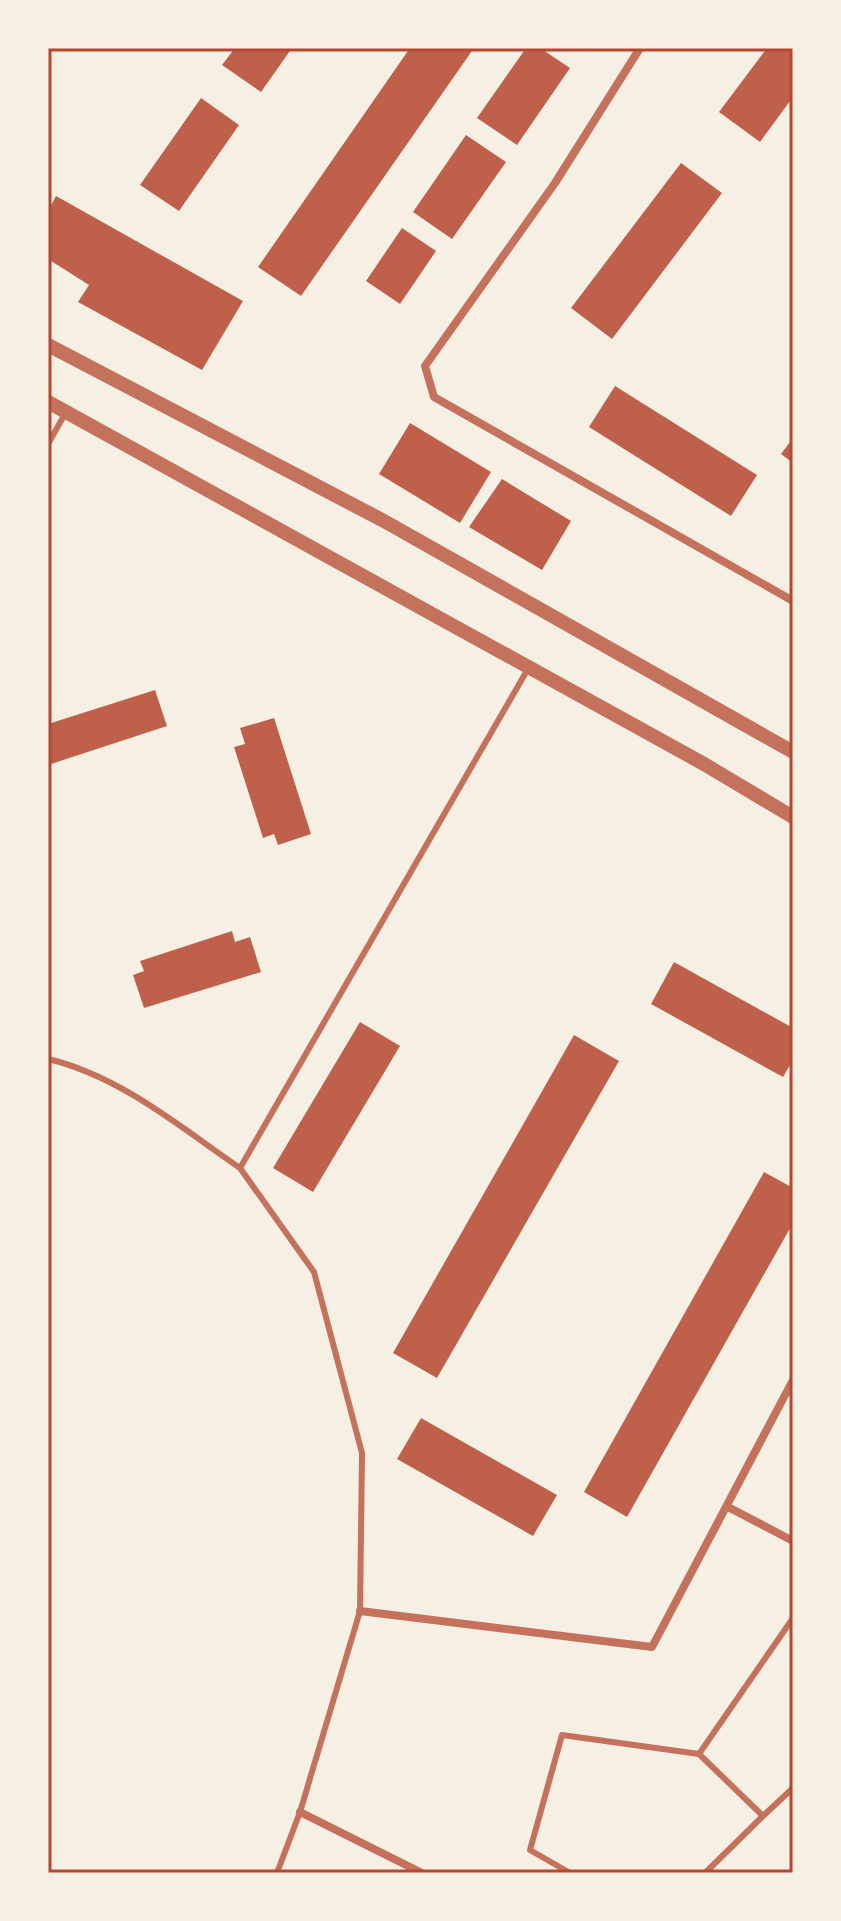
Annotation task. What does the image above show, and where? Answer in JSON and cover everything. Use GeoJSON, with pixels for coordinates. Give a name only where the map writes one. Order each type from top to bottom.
{"type":"FeatureCollection","features":[{"type":"Feature","properties":{"kind":"street"},"geometry":{"type":"LineString","coordinates":[[640,48],[555,183],[425,366],[434,397],[793,601]]}},
{"type":"Feature","properties":{"kind":"street"},"geometry":{"type":"LineString","coordinates":[[48,345],[384,521],[793,752]]}},
{"type":"Feature","properties":{"kind":"street"},"geometry":{"type":"LineString","coordinates":[[48,402],[529,667],[793,817]]}},
{"type":"Feature","properties":{"kind":"street"},"geometry":{"type":"LineString","coordinates":[[360,1611],[652,1647],[793,1380]]}},
{"type":"Feature","properties":{"kind":"street"},"geometry":{"type":"LineString","coordinates":[[728,1507],[793,1541]]}},
{"type":"Feature","properties":{"kind":"street"},"geometry":{"type":"LineString","coordinates":[[300,1812],[422,1873]]}},
{"type":"Feature","properties":{"kind":"lane"},"geometry":{"type":"LineString","coordinates":[[48,444],[66,412]]}},
{"type":"Feature","properties":{"kind":"lane"},"geometry":{"type":"LineString","coordinates":[[240,1168],[529,667]]}},
{"type":"Feature","properties":{"kind":"lane"},"geometry":{"type":"LineString","coordinates":[[48,1059],[69,1064],[124,1089],[240,1168],[314,1272],[362,1453],[360,1611],[300,1812],[277,1873]]}},
{"type":"Feature","properties":{"kind":"lane"},"geometry":{"type":"LineString","coordinates":[[699,1754],[793,1618]]}},
{"type":"Feature","properties":{"kind":"lane"},"geometry":{"type":"LineString","coordinates":[[570,1873],[530,1850],[562,1735],[699,1754],[763,1816]]}},
{"type":"Feature","properties":{"kind":"lane"},"geometry":{"type":"LineString","coordinates":[[705,1873],[793,1788]]}},
{"type":"Feature","properties":{"kind":"building"},"geometry":{"type":"Polygon","coordinates":[[[235,48],[292,48],[261,92],[222,65],[235,48]]]}},
{"type":"Feature","properties":{"kind":"building"},"geometry":{"type":"Polygon","coordinates":[[[410,48],[474,48],[301,296],[258,267],[410,48]]]}},
{"type":"Feature","properties":{"kind":"building"},"geometry":{"type":"Polygon","coordinates":[[[526,48],[540,48],[570,68],[517,145],[477,118],[526,48]]]}},
{"type":"Feature","properties":{"kind":"building"},"geometry":{"type":"Polygon","coordinates":[[[767,48],[793,48],[793,97],[760,142],[719,112],[767,48]]]}},
{"type":"Feature","properties":{"kind":"building"},"geometry":{"type":"Polygon","coordinates":[[[201,98],[239,125],[179,211],[140,185],[201,98]]]}},
{"type":"Feature","properties":{"kind":"building"},"geometry":{"type":"Polygon","coordinates":[[[466,135],[506,162],[452,239],[413,212],[466,135]]]}},
{"type":"Feature","properties":{"kind":"building"},"geometry":{"type":"Polygon","coordinates":[[[681,163],[722,193],[612,339],[571,308],[681,163]]]}},
{"type":"Feature","properties":{"kind":"building"},"geometry":{"type":"Polygon","coordinates":[[[56,196],[243,301],[202,370],[78,302],[89,285],[48,259],[48,211],[56,196]]]}},
{"type":"Feature","properties":{"kind":"building"},"geometry":{"type":"Polygon","coordinates":[[[402,228],[436,251],[400,304],[366,281],[402,228]]]}},
{"type":"Feature","properties":{"kind":"building"},"geometry":{"type":"Polygon","coordinates":[[[615,386],[757,475],[731,516],[589,427],[615,386]]]}},
{"type":"Feature","properties":{"kind":"building"},"geometry":{"type":"Polygon","coordinates":[[[410,423],[491,472],[460,523],[379,474],[410,423]]]}},
{"type":"Feature","properties":{"kind":"building"},"geometry":{"type":"Polygon","coordinates":[[[793,438],[793,463],[781,454],[793,438]]]}},
{"type":"Feature","properties":{"kind":"building"},"geometry":{"type":"Polygon","coordinates":[[[502,479],[571,521],[542,570],[469,527],[502,479]]]}},
{"type":"Feature","properties":{"kind":"building"},"geometry":{"type":"Polygon","coordinates":[[[155,690],[167,726],[48,765],[48,724],[155,690]]]}},
{"type":"Feature","properties":{"kind":"building"},"geometry":{"type":"Polygon","coordinates":[[[274,718],[311,834],[278,845],[274,834],[263,838],[234,747],[245,744],[240,728],[274,718]]]}},
{"type":"Feature","properties":{"kind":"building"},"geometry":{"type":"Polygon","coordinates":[[[232,931],[235,942],[250,937],[261,972],[144,1008],[133,975],[144,971],[140,961],[232,931]]]}},
{"type":"Feature","properties":{"kind":"building"},"geometry":{"type":"Polygon","coordinates":[[[674,962],[793,1028],[793,1060],[783,1077],[651,1004],[674,962]]]}},
{"type":"Feature","properties":{"kind":"building"},"geometry":{"type":"Polygon","coordinates":[[[360,1022],[400,1046],[313,1192],[273,1168],[360,1022]]]}},
{"type":"Feature","properties":{"kind":"building"},"geometry":{"type":"Polygon","coordinates":[[[574,1035],[619,1061],[437,1378],[393,1353],[574,1035]]]}},
{"type":"Feature","properties":{"kind":"building"},"geometry":{"type":"Polygon","coordinates":[[[764,1172],[793,1188],[793,1223],[627,1517],[584,1492],[764,1172]]]}},
{"type":"Feature","properties":{"kind":"building"},"geometry":{"type":"Polygon","coordinates":[[[421,1418],[557,1495],[533,1536],[397,1459],[421,1418]]]}}]}
